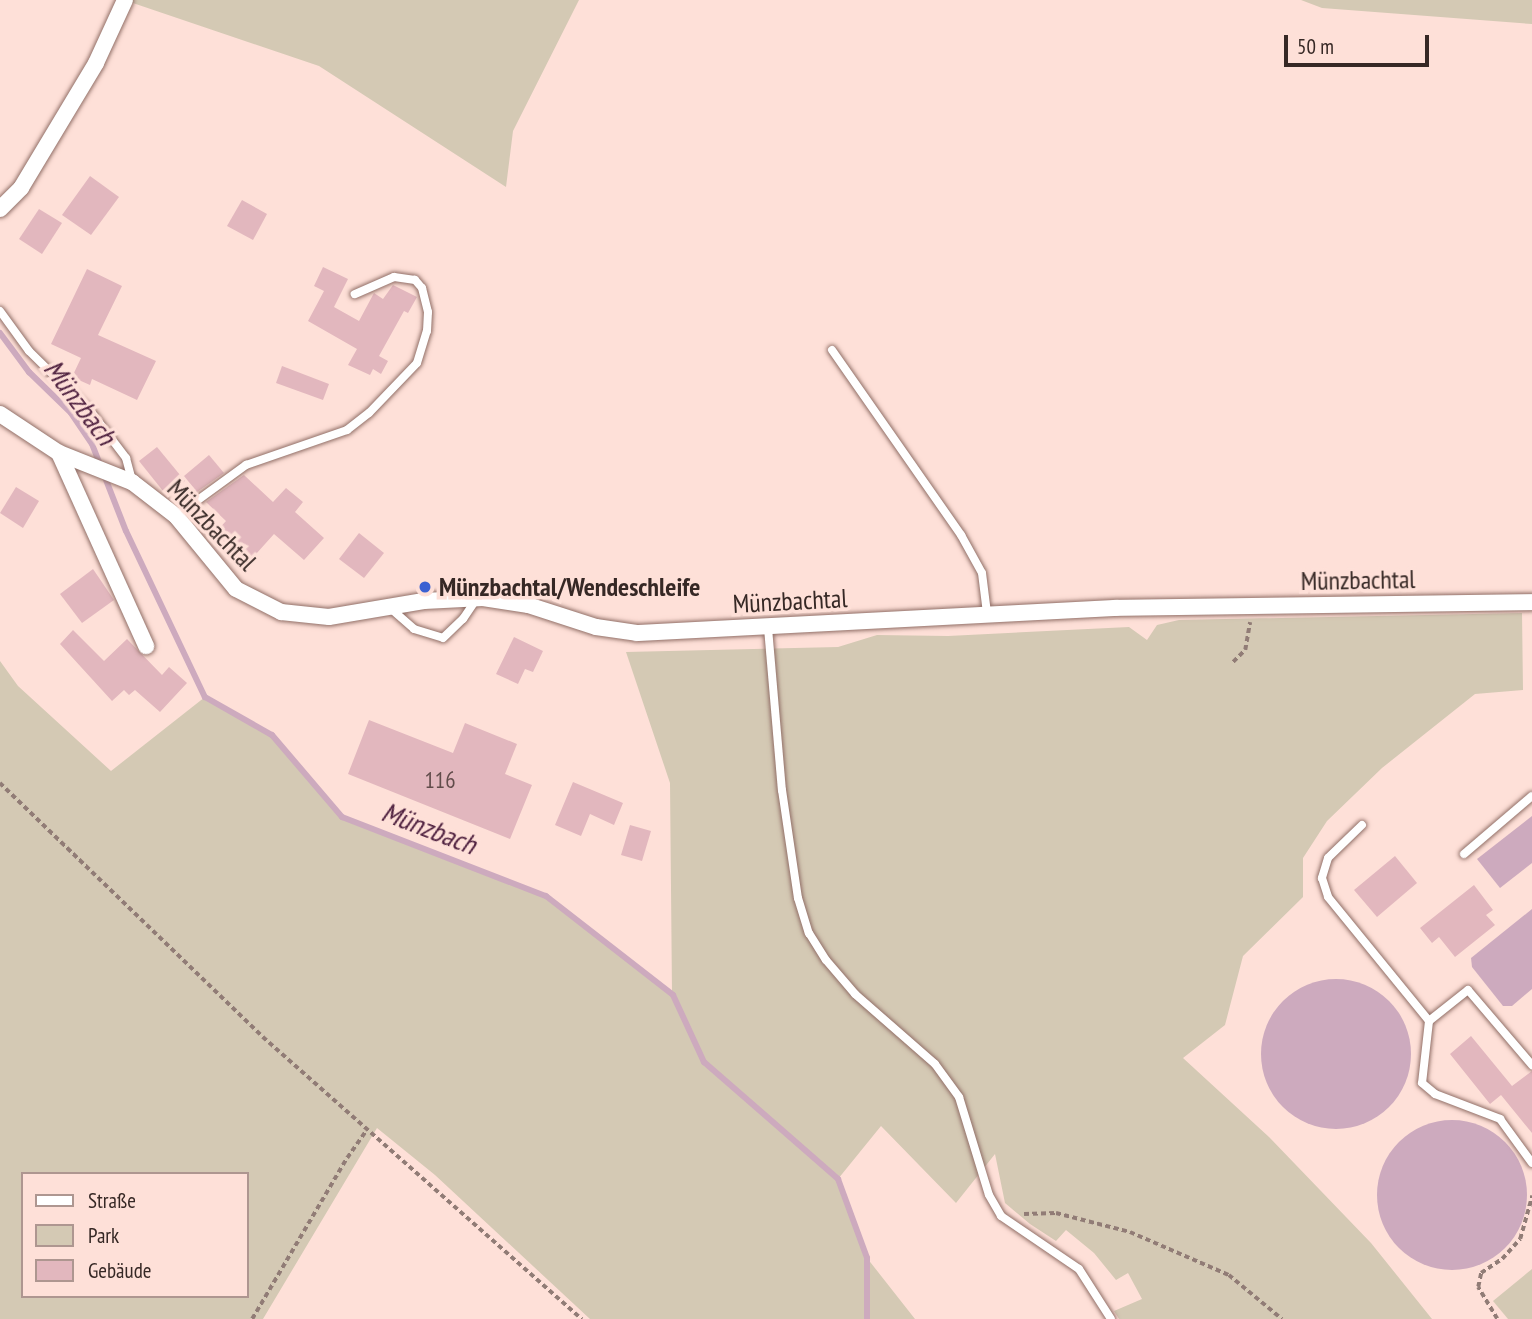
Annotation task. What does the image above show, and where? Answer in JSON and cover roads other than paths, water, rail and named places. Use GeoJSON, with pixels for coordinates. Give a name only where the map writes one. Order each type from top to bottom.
{"type":"FeatureCollection","features":[{"type":"Feature","properties":{"kind":"street"},"geometry":{"type":"LineString","coordinates":[[0,209],[21,188],[76,97],[96,63],[125,0]]}},
{"type":"Feature","properties":{"kind":"street","name":"Münzbachtal"},"geometry":{"type":"LineString","coordinates":[[0,414],[60,453],[126,479],[177,516],[236,589],[281,612],[329,617],[443,598],[477,598],[528,605],[596,627],[637,633],[768,628],[987,613],[1532,602]]}},
{"type":"Feature","properties":{"kind":"street"},"geometry":{"type":"LineString","coordinates":[[60,453],[146,646]]}},
{"type":"Feature","properties":{"kind":"lane"},"geometry":{"type":"LineString","coordinates":[[177,516],[246,465],[347,429],[369,413],[417,363],[427,322],[422,288],[415,280],[394,277],[355,294]]}},
{"type":"Feature","properties":{"kind":"lane"},"geometry":{"type":"LineString","coordinates":[[0,311],[29,351],[91,412],[126,458],[126,479]]}},
{"type":"Feature","properties":{"kind":"lane"},"geometry":{"type":"LineString","coordinates":[[832,350],[961,535],[982,573],[987,613]]}},
{"type":"Feature","properties":{"kind":"lane"},"geometry":{"type":"LineString","coordinates":[[389,607],[414,629],[443,638],[463,619],[477,598]]}},
{"type":"Feature","properties":{"kind":"lane"},"geometry":{"type":"LineString","coordinates":[[768,628],[782,790],[798,898],[809,933],[825,960],[855,994],[934,1064],[959,1097],[989,1195],[1001,1216],[1079,1269],[1111,1319]]}},
{"type":"Feature","properties":{"kind":"lane"},"geometry":{"type":"LineString","coordinates":[[1464,854],[1532,796]]}},
{"type":"Feature","properties":{"kind":"lane"},"geometry":{"type":"LineString","coordinates":[[1362,825],[1328,858],[1322,878],[1328,897],[1429,1021]]}},
{"type":"Feature","properties":{"kind":"lane"},"geometry":{"type":"LineString","coordinates":[[1532,1065],[1468,990],[1429,1021],[1422,1083],[1435,1094],[1500,1119],[1532,1163]]}},
{"type":"Feature","properties":{"kind":"waterway","name":"Münzbach"},"geometry":{"type":"LineString","coordinates":[[0,333],[29,372],[71,413],[92,444],[126,531],[205,697],[272,735],[342,817],[546,896],[673,995],[704,1062],[838,1179],[867,1258],[867,1319]]}},
{"type":"Feature","properties":{"kind":"place","name":"Münzbachtal/Wendeschleife"},"geometry":{"type":"Point","coordinates":[425,587]}}]}
